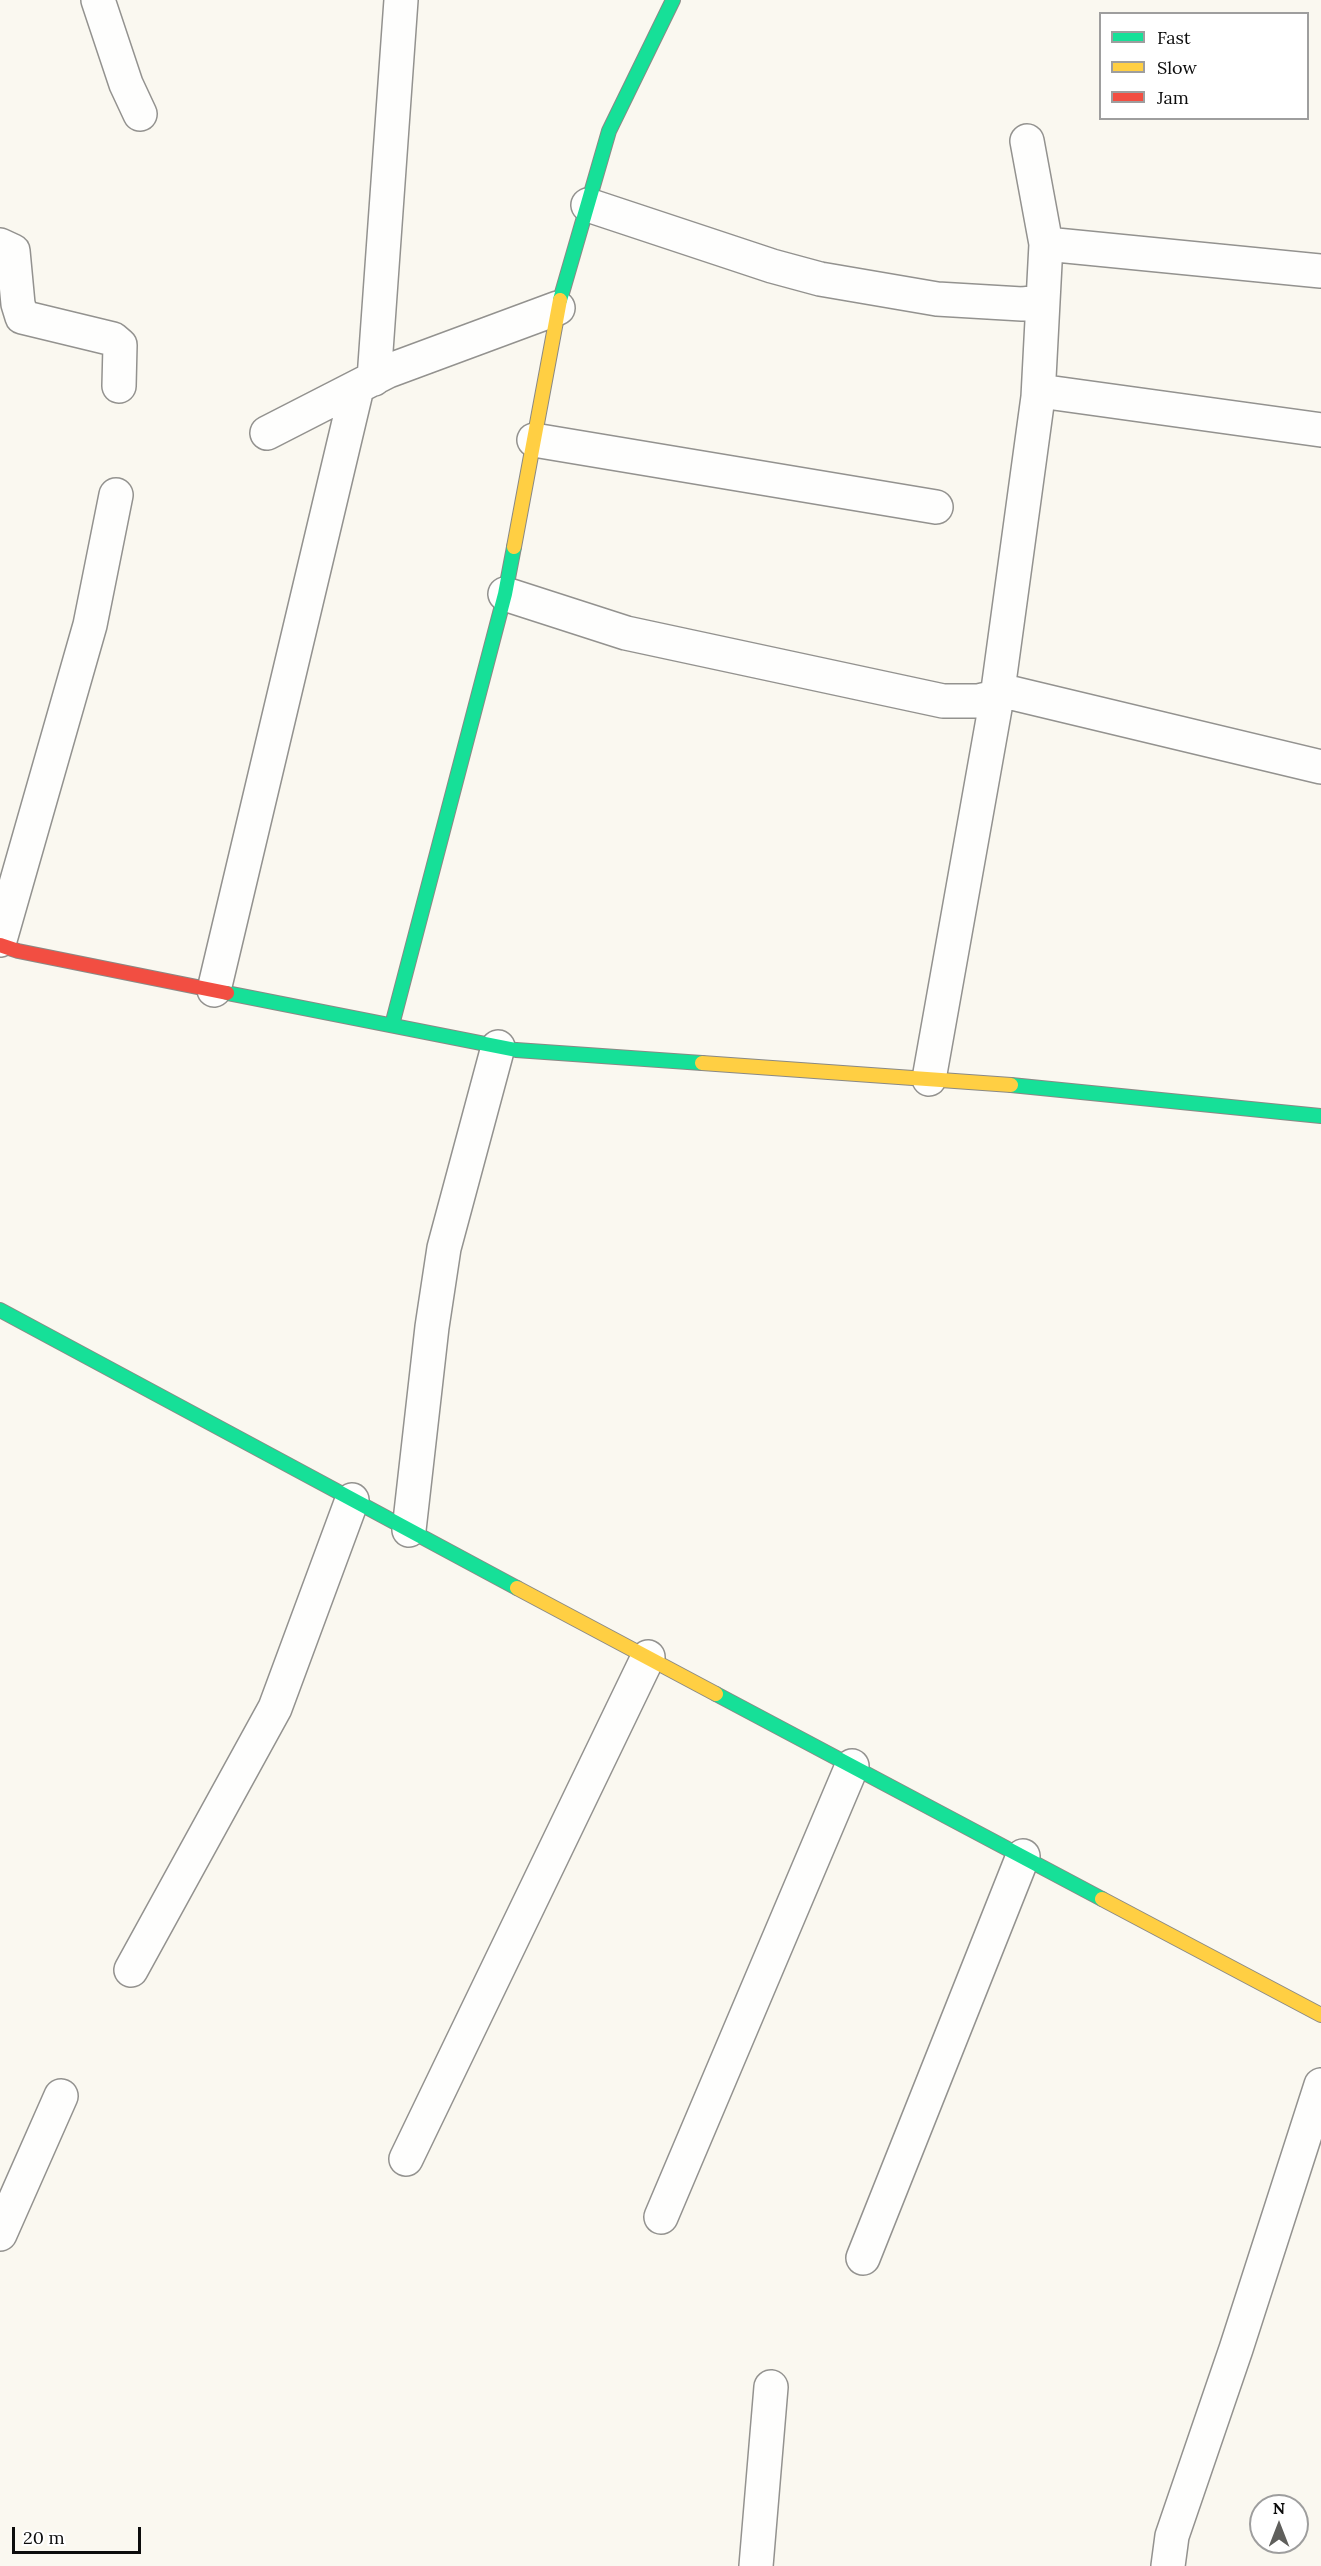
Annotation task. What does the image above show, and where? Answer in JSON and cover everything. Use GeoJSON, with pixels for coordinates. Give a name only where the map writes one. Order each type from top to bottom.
{"type":"FeatureCollection","features":[{"type":"Feature","properties":{"kind":"street"},"geometry":{"type":"LineString","coordinates":[[98,0],[126,84],[140,114]]}},
{"type":"Feature","properties":{"kind":"street"},"geometry":{"type":"LineString","coordinates":[[214,990],[365,383],[401,0]]}},
{"type":"Feature","properties":{"kind":"street"},"geometry":{"type":"LineString","coordinates":[[392,1025],[505,594],[558,308],[609,131],[674,0]]}},
{"type":"Feature","properties":{"kind":"street"},"geometry":{"type":"LineString","coordinates":[[929,1079],[997,697],[1038,397],[1046,244],[1027,141]]}},
{"type":"Feature","properties":{"kind":"street"},"geometry":{"type":"LineString","coordinates":[[588,205],[772,266],[820,279],[937,299],[1022,304],[1043,302]]}},
{"type":"Feature","properties":{"kind":"street"},"geometry":{"type":"LineString","coordinates":[[1046,244],[1321,271]]}},
{"type":"Feature","properties":{"kind":"street"},"geometry":{"type":"LineString","coordinates":[[0,245],[13,250],[18,304],[22,317],[113,339],[120,345],[119,386]]}},
{"type":"Feature","properties":{"kind":"street"},"geometry":{"type":"LineString","coordinates":[[267,433],[388,371],[558,308]]}},
{"type":"Feature","properties":{"kind":"street"},"geometry":{"type":"LineString","coordinates":[[1054,393],[1321,430]]}},
{"type":"Feature","properties":{"kind":"street"},"geometry":{"type":"LineString","coordinates":[[534,440],[936,507]]}},
{"type":"Feature","properties":{"kind":"street"},"geometry":{"type":"LineString","coordinates":[[0,940],[90,625],[116,495]]}},
{"type":"Feature","properties":{"kind":"street"},"geometry":{"type":"LineString","coordinates":[[505,594],[626,633],[943,701],[978,701],[1012,693],[1321,767]]}},
{"type":"Feature","properties":{"kind":"street"},"geometry":{"type":"LineString","coordinates":[[0,945],[18,951],[498,1047],[528,1051],[1001,1084],[1321,1116]]}},
{"type":"Feature","properties":{"kind":"street"},"geometry":{"type":"LineString","coordinates":[[409,1530],[432,1327],[444,1248],[498,1047]]}},
{"type":"Feature","properties":{"kind":"street"},"geometry":{"type":"LineString","coordinates":[[0,1310],[648,1658],[1321,2015]]}},
{"type":"Feature","properties":{"kind":"street"},"geometry":{"type":"LineString","coordinates":[[131,1970],[275,1708],[352,1500]]}},
{"type":"Feature","properties":{"kind":"street"},"geometry":{"type":"LineString","coordinates":[[406,2159],[648,1658]]}},
{"type":"Feature","properties":{"kind":"street"},"geometry":{"type":"LineString","coordinates":[[661,2217],[852,1766]]}},
{"type":"Feature","properties":{"kind":"street"},"geometry":{"type":"LineString","coordinates":[[863,2258],[1023,1856]]}},
{"type":"Feature","properties":{"kind":"street"},"geometry":{"type":"LineString","coordinates":[[1168,2566],[1172,2536],[1236,2349],[1321,2085]]}},
{"type":"Feature","properties":{"kind":"street"},"geometry":{"type":"LineString","coordinates":[[0,2234],[60,2096]]}},
{"type":"Feature","properties":{"kind":"street"},"geometry":{"type":"LineString","coordinates":[[756,2566],[771,2388]]}},
{"type":"Feature","properties":{"kind":"traffic: fast"},"geometry":{"type":"LineString","coordinates":[[560,300],[609,131],[673,0]]}},
{"type":"Feature","properties":{"kind":"traffic: fast"},"geometry":{"type":"LineString","coordinates":[[392,1025],[505,594],[514,547]]}},
{"type":"Feature","properties":{"kind":"traffic: fast"},"geometry":{"type":"LineString","coordinates":[[227,993],[516,1050],[702,1063]]}},
{"type":"Feature","properties":{"kind":"traffic: fast"},"geometry":{"type":"LineString","coordinates":[[1011,1085],[1321,1116]]}},
{"type":"Feature","properties":{"kind":"traffic: fast"},"geometry":{"type":"LineString","coordinates":[[0,1310],[517,1588]]}},
{"type":"Feature","properties":{"kind":"traffic: fast"},"geometry":{"type":"LineString","coordinates":[[716,1694],[1102,1899]]}},
{"type":"Feature","properties":{"kind":"traffic: slow"},"geometry":{"type":"LineString","coordinates":[[514,547],[560,300]]}},
{"type":"Feature","properties":{"kind":"traffic: slow"},"geometry":{"type":"LineString","coordinates":[[702,1063],[1011,1085]]}},
{"type":"Feature","properties":{"kind":"traffic: slow"},"geometry":{"type":"LineString","coordinates":[[517,1588],[716,1694]]}},
{"type":"Feature","properties":{"kind":"traffic: slow"},"geometry":{"type":"LineString","coordinates":[[1102,1899],[1321,2015]]}},
{"type":"Feature","properties":{"kind":"traffic: jam"},"geometry":{"type":"LineString","coordinates":[[0,945],[18,951],[227,993]]}}]}
